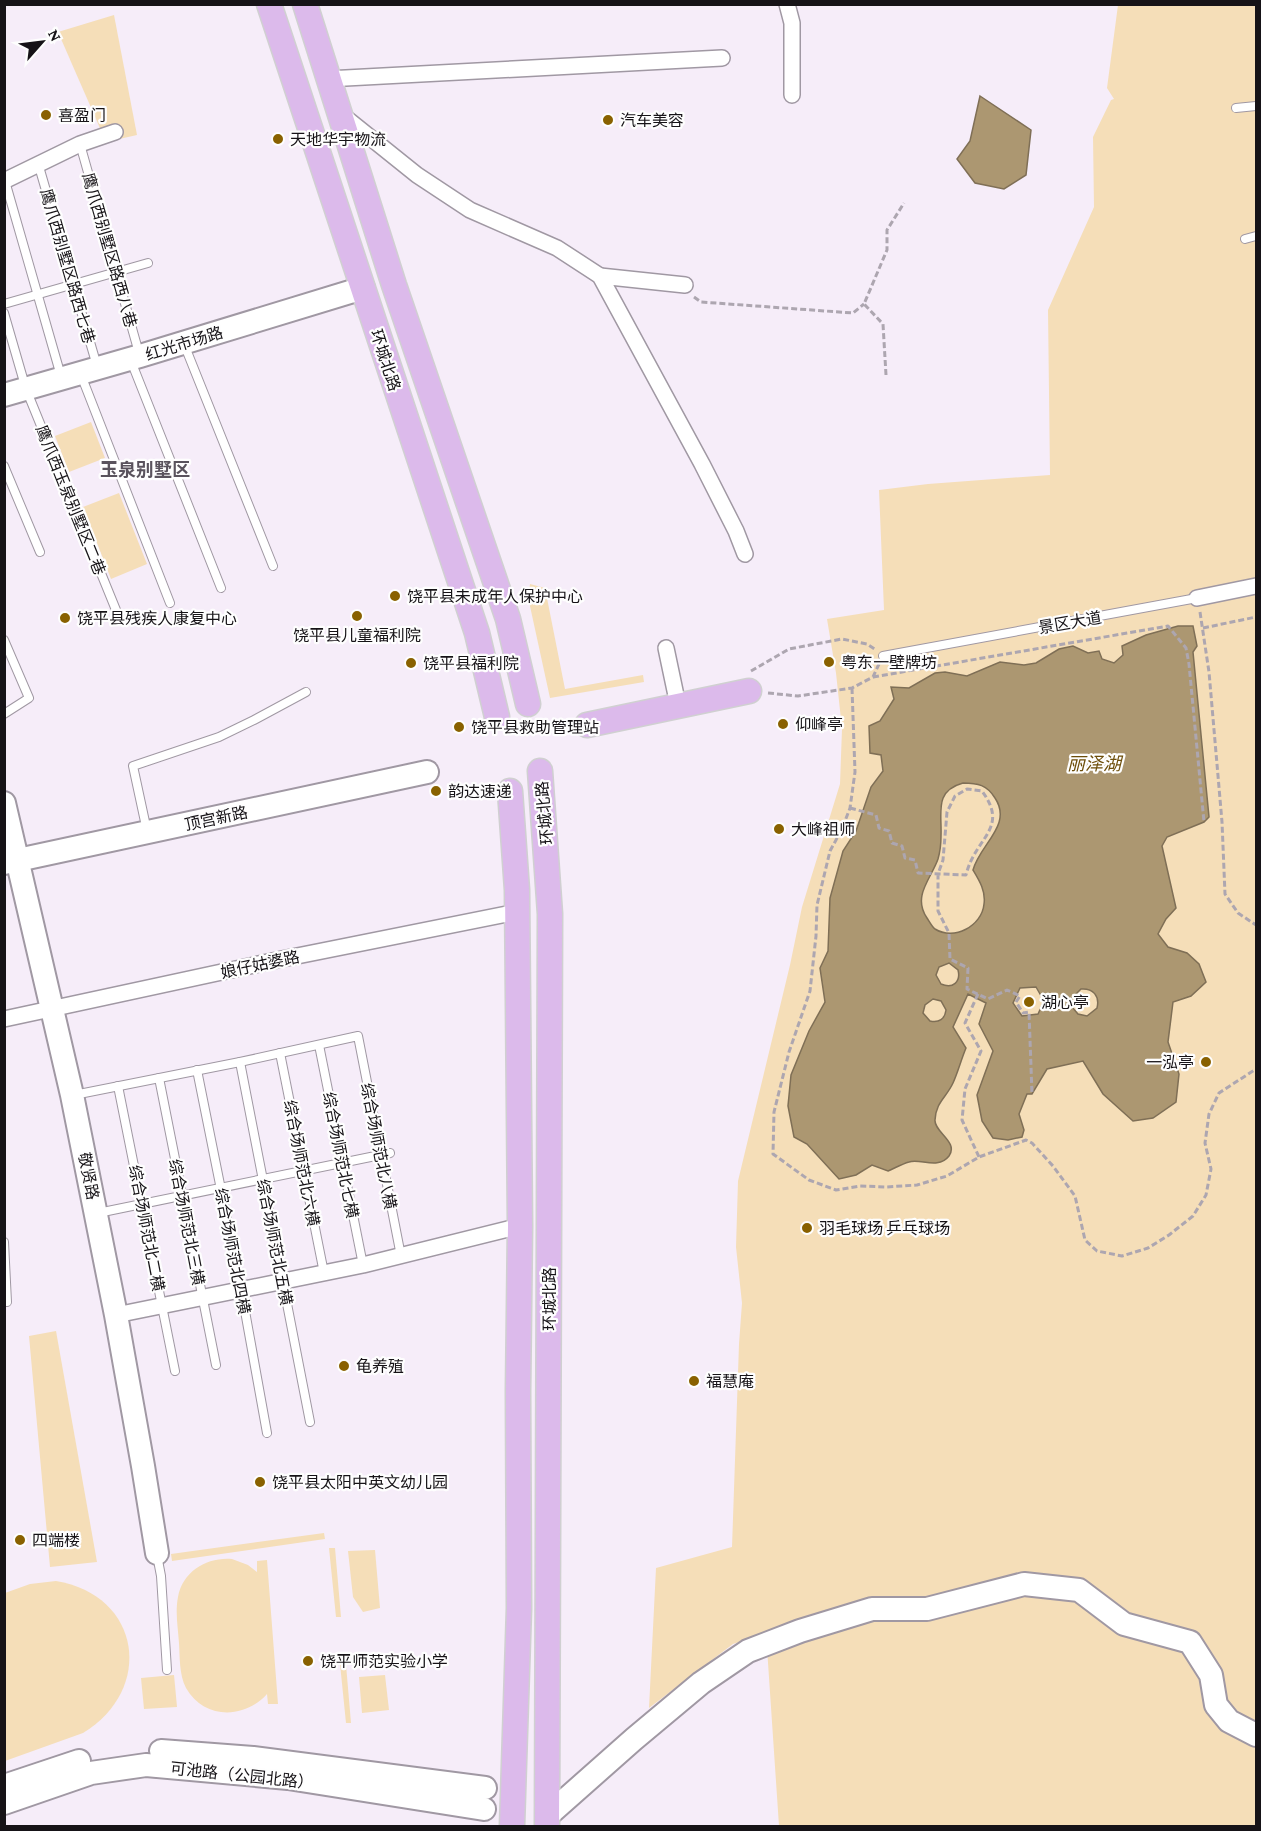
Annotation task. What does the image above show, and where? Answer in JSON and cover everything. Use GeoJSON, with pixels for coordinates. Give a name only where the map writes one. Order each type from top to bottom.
{"type":"FeatureCollection","features":[{"type":"Feature","properties":{"kind":"main road","name":"环城北路"},"geometry":{"type":"LineString","coordinates":[[269,4],[477,633],[497,717]]}},
{"type":"Feature","properties":{"kind":"main road","name":"环城北路"},"geometry":{"type":"LineString","coordinates":[[305,4],[394,285],[508,619],[528,704]]}},
{"type":"Feature","properties":{"kind":"main road"},"geometry":{"type":"LineString","coordinates":[[587,725],[678,705],[747,683]]}},
{"type":"Feature","properties":{"kind":"main road","name":"环城北路"},"geometry":{"type":"LineString","coordinates":[[540,771],[550,914],[547,1821]]}},
{"type":"Feature","properties":{"kind":"main road","name":"环城北路"},"geometry":{"type":"LineString","coordinates":[[510,791],[517,912],[520,1226],[519,1608],[512,1827]]}},
{"type":"Feature","properties":{"kind":"street"},"geometry":{"type":"LineString","coordinates":[[787,4],[792,23],[792,95]]}},
{"type":"Feature","properties":{"kind":"street"},"geometry":{"type":"LineString","coordinates":[[327,79],[722,58]]}},
{"type":"Feature","properties":{"kind":"street"},"geometry":{"type":"LineString","coordinates":[[338,112],[417,176],[470,210],[557,248],[600,276],[680,285]]}},
{"type":"Feature","properties":{"kind":"street"},"geometry":{"type":"LineString","coordinates":[[5,181],[80,144],[115,132]]}},
{"type":"Feature","properties":{"kind":"street"},"geometry":{"type":"LineString","coordinates":[[600,276],[702,464],[745,554]]}},
{"type":"Feature","properties":{"kind":"street","name":"红光市场路"},"geometry":{"type":"LineString","coordinates":[[15,392],[363,288]]}},
{"type":"Feature","properties":{"kind":"street","name":"景区大道"},"geometry":{"type":"LineString","coordinates":[[1197,598],[1257,586]]}},
{"type":"Feature","properties":{"kind":"street"},"geometry":{"type":"LineString","coordinates":[[666,648],[678,705]]}},
{"type":"Feature","properties":{"kind":"street","name":"顶宫新路"},"geometry":{"type":"LineString","coordinates":[[12,862],[428,772]]}},
{"type":"Feature","properties":{"kind":"street","name":"敬贤路"},"geometry":{"type":"LineString","coordinates":[[4,802],[12,862],[72,1095],[116,1315],[144,1466],[157,1553]]}},
{"type":"Feature","properties":{"kind":"street","name":"娘仔姑婆路"},"geometry":{"type":"LineString","coordinates":[[4,1019],[517,912]]}},
{"type":"Feature","properties":{"kind":"street"},"geometry":{"type":"LineString","coordinates":[[116,1315],[363,1265],[520,1226]]}},
{"type":"Feature","properties":{"kind":"street"},"geometry":{"type":"LineString","coordinates":[[547,1821],[634,1738],[701,1683],[748,1651],[800,1631],[872,1610],[927,1609],[1024,1584],[1078,1590],[1124,1624],[1190,1641],[1211,1675],[1216,1705],[1229,1721],[1257,1735]]}},
{"type":"Feature","properties":{"kind":"street","name":"可池路（公园北路）"},"geometry":{"type":"LineString","coordinates":[[4,1786],[89,1758],[146,1749],[253,1758],[484,1798],[146,1765],[91,1773],[4,1803]]}},
{"type":"Feature","properties":{"kind":"lane"},"geometry":{"type":"LineString","coordinates":[[1236,108],[1257,106]]}},
{"type":"Feature","properties":{"kind":"lane","name":"鹰爪西别墅区路西八巷"},"geometry":{"type":"LineString","coordinates":[[80,144],[116,272],[135,358],[221,588]]}},
{"type":"Feature","properties":{"kind":"lane","name":"鹰爪西别墅区路西七巷"},"geometry":{"type":"LineString","coordinates":[[38,163],[75,284],[80,374]]}},
{"type":"Feature","properties":{"kind":"lane"},"geometry":{"type":"LineString","coordinates":[[5,181],[38,294],[80,374],[170,603]]}},
{"type":"Feature","properties":{"kind":"lane"},"geometry":{"type":"LineString","coordinates":[[1245,239],[1257,236]]}},
{"type":"Feature","properties":{"kind":"lane"},"geometry":{"type":"LineString","coordinates":[[4,304],[148,263]]}},
{"type":"Feature","properties":{"kind":"lane","name":"鹰爪西玉泉别墅区二巷"},"geometry":{"type":"LineString","coordinates":[[4,313],[15,392],[116,610]]}},
{"type":"Feature","properties":{"kind":"lane"},"geometry":{"type":"LineString","coordinates":[[183,342],[273,566]]}},
{"type":"Feature","properties":{"kind":"lane"},"geometry":{"type":"LineString","coordinates":[[4,466],[40,552]]}},
{"type":"Feature","properties":{"kind":"lane","name":"景区大道"},"geometry":{"type":"LineString","coordinates":[[884,656],[1197,598]]}},
{"type":"Feature","properties":{"kind":"lane"},"geometry":{"type":"LineString","coordinates":[[4,640],[29,698],[4,714]]}},
{"type":"Feature","properties":{"kind":"lane"},"geometry":{"type":"LineString","coordinates":[[148,833],[134,766],[219,737],[306,692]]}},
{"type":"Feature","properties":{"kind":"lane","name":"综合场师范北八横"},"geometry":{"type":"LineString","coordinates":[[320,1045],[358,1036],[401,1256]]}},
{"type":"Feature","properties":{"kind":"lane"},"geometry":{"type":"LineString","coordinates":[[72,1095],[320,1045]]}},
{"type":"Feature","properties":{"kind":"lane","name":"综合场师范北七横"},"geometry":{"type":"LineString","coordinates":[[320,1045],[363,1265]]}},
{"type":"Feature","properties":{"kind":"lane","name":"综合场师范北六横"},"geometry":{"type":"LineString","coordinates":[[280,1053],[324,1273]]}},
{"type":"Feature","properties":{"kind":"lane","name":"综合场师范北五横"},"geometry":{"type":"LineString","coordinates":[[240,1062],[310,1422]]}},
{"type":"Feature","properties":{"kind":"lane","name":"综合场师范北四横"},"geometry":{"type":"LineString","coordinates":[[197,1070],[267,1433]]}},
{"type":"Feature","properties":{"kind":"lane","name":"综合场师范北三横"},"geometry":{"type":"LineString","coordinates":[[159,1078],[216,1365]]}},
{"type":"Feature","properties":{"kind":"lane","name":"综合场师范北二横"},"geometry":{"type":"LineString","coordinates":[[118,1086],[175,1371]]}},
{"type":"Feature","properties":{"kind":"lane"},"geometry":{"type":"LineString","coordinates":[[96,1214],[390,1153]]}},
{"type":"Feature","properties":{"kind":"lane"},"geometry":{"type":"LineString","coordinates":[[4,1242],[7,1302],[4,1302]]}},
{"type":"Feature","properties":{"kind":"lane"},"geometry":{"type":"LineString","coordinates":[[157,1553],[161,1576],[167,1670]]}},
{"type":"Feature","properties":{"kind":"path"},"geometry":{"type":"LineString","coordinates":[[680,285],[701,302],[853,313],[864,304],[887,250],[887,231],[904,203]]}},
{"type":"Feature","properties":{"kind":"path"},"geometry":{"type":"LineString","coordinates":[[864,304],[883,324],[886,375]]}},
{"type":"Feature","properties":{"kind":"path"},"geometry":{"type":"LineString","coordinates":[[1197,598],[1210,683],[1222,822],[1225,894],[1238,913],[1257,925]]}},
{"type":"Feature","properties":{"kind":"path"},"geometry":{"type":"LineString","coordinates":[[1203,628],[1257,617]]}},
{"type":"Feature","properties":{"kind":"path"},"geometry":{"type":"LineString","coordinates":[[747,683],[798,696],[852,688],[873,677],[1168,626],[1186,648],[1189,664],[1204,822]]}},
{"type":"Feature","properties":{"kind":"path"},"geometry":{"type":"LineString","coordinates":[[747,683],[789,649],[842,639],[867,644],[884,656],[873,677]]}},
{"type":"Feature","properties":{"kind":"path"},"geometry":{"type":"LineString","coordinates":[[852,688],[855,772],[850,808],[830,852],[817,904],[810,991],[789,1052],[774,1112],[773,1154],[809,1180],[836,1190],[860,1186],[917,1185],[947,1176],[979,1157],[1026,1140],[1032,1143],[1053,1166],[1075,1196],[1085,1240],[1097,1251],[1122,1256],[1148,1248],[1193,1216],[1206,1195],[1211,1169],[1205,1143],[1209,1114],[1219,1093],[1257,1070]]}},
{"type":"Feature","properties":{"kind":"path"},"geometry":{"type":"LineString","coordinates":[[850,808],[876,815],[879,828],[889,831],[892,843],[902,846],[905,858],[915,860],[918,873],[938,874],[966,875],[969,860],[989,832],[994,819],[991,803],[982,791],[967,789],[955,796],[947,812],[944,860],[938,874],[938,911],[949,933],[950,959],[968,968],[968,989],[988,999],[1007,990],[1020,996],[1016,1002],[1023,1013],[1029,1012],[1032,1094]]}},
{"type":"Feature","properties":{"kind":"path"},"geometry":{"type":"LineString","coordinates":[[978,994],[965,1023],[981,1051],[965,1089],[962,1120],[979,1157]]}},
{"type":"Feature","properties":{"kind":"shaded area"},"geometry":{"type":"Polygon","coordinates":[[[1118,5],[1256,5],[1256,1826],[779,1826],[766,1633],[733,1644],[649,1708],[656,1568],[732,1547],[742,1303],[736,1247],[738,1181],[802,907],[840,784],[842,729],[827,619],[884,610],[879,490],[1050,475],[1048,310],[1094,207],[1093,137],[1111,100],[1114,99],[1107,88],[1118,5]]]}},
{"type":"Feature","properties":{"kind":"shaded area"},"geometry":{"type":"Polygon","coordinates":[[[114,15],[137,135],[106,142],[58,32],[114,15]]]}},
{"type":"Feature","properties":{"kind":"shaded area"},"geometry":{"type":"Polygon","coordinates":[[[91,422],[105,458],[69,472],[55,436],[91,422]]]}},
{"type":"Feature","properties":{"kind":"shaded area"},"geometry":{"type":"Polygon","coordinates":[[[119,493],[147,564],[111,579],[83,507],[119,493]]]}},
{"type":"Feature","properties":{"kind":"shaded area"},"geometry":{"type":"Polygon","coordinates":[[[530,584],[545,588],[565,689],[643,675],[644,682],[550,698],[528,597],[530,584]]]}},
{"type":"Feature","properties":{"kind":"shaded area"},"geometry":{"type":"Polygon","coordinates":[[[56,1331],[97,1562],[50,1567],[29,1336],[56,1331]]]}},
{"type":"Feature","properties":{"kind":"shaded area"},"geometry":{"type":"Polygon","coordinates":[[[324,1533],[325,1539],[172,1561],[171,1554],[324,1533]]]}},
{"type":"Feature","properties":{"kind":"shaded area"},"geometry":{"type":"Polygon","coordinates":[[[329,1548],[335,1548],[341,1617],[336,1617],[329,1548]]]}},
{"type":"Feature","properties":{"kind":"shaded area"},"geometry":{"type":"Polygon","coordinates":[[[375,1550],[380,1608],[363,1612],[353,1597],[348,1551],[375,1550]]]}},
{"type":"Feature","properties":{"kind":"shaded area"},"geometry":{"type":"Polygon","coordinates":[[[232,1559],[248,1565],[257,1572],[257,1561],[267,1560],[278,1704],[268,1704],[267,1694],[248,1708],[236,1712],[225,1712],[214,1711],[203,1706],[186,1688],[180,1666],[177,1608],[181,1588],[191,1573],[205,1563],[232,1559]]]}},
{"type":"Feature","properties":{"kind":"shaded area"},"geometry":{"type":"Polygon","coordinates":[[[56,1581],[85,1590],[106,1604],[121,1624],[128,1646],[129,1669],[121,1693],[106,1714],[83,1733],[5,1761],[5,1593],[30,1584],[56,1581]]]}},
{"type":"Feature","properties":{"kind":"shaded area"},"geometry":{"type":"Polygon","coordinates":[[[345,1653],[351,1723],[346,1723],[339,1654],[345,1653]]]}},
{"type":"Feature","properties":{"kind":"shaded area"},"geometry":{"type":"Polygon","coordinates":[[[174,1675],[177,1707],[144,1709],[141,1678],[174,1675]]]}},
{"type":"Feature","properties":{"kind":"shaded area"},"geometry":{"type":"Polygon","coordinates":[[[385,1675],[389,1710],[362,1713],[359,1677],[385,1675]]]}},
{"type":"Feature","properties":{"kind":"water"},"geometry":{"type":"Polygon","coordinates":[[[980,96],[1031,130],[1026,175],[1004,189],[975,183],[957,159],[970,141],[980,96]]]}},
{"type":"Feature","properties":{"kind":"water","name":"丽泽湖"},"geometry":{"type":"Polygon","coordinates":[[[1178,626],[1193,626],[1197,646],[1193,652],[1209,817],[1204,822],[1167,837],[1162,846],[1176,908],[1166,919],[1158,934],[1168,947],[1187,953],[1199,964],[1206,982],[1191,996],[1173,1002],[1168,1042],[1179,1074],[1176,1102],[1153,1118],[1133,1121],[1103,1094],[1083,1061],[1047,1069],[1032,1094],[1027,1094],[1019,1114],[1024,1130],[1022,1137],[1008,1140],[993,1138],[982,1121],[977,1095],[993,1051],[979,1024],[986,1003],[968,994],[953,1027],[966,1048],[953,1083],[939,1104],[935,1120],[938,1129],[951,1146],[949,1156],[945,1160],[934,1163],[913,1161],[888,1171],[872,1165],[856,1175],[839,1179],[807,1144],[794,1137],[788,1106],[791,1075],[809,1031],[825,1002],[820,968],[828,951],[830,898],[843,851],[856,831],[871,787],[883,771],[881,755],[870,753],[869,726],[880,721],[894,699],[891,687],[909,688],[935,673],[945,672],[967,676],[1000,662],[1024,665],[1036,663],[1059,649],[1073,646],[1088,653],[1099,651],[1102,659],[1114,663],[1123,655],[1122,646],[1146,635],[1178,626]],[[968,783],[947,791],[944,797],[938,859],[924,888],[921,902],[934,928],[950,933],[973,925],[982,912],[984,895],[973,870],[998,826],[1000,817],[1000,808],[995,798],[985,788],[978,784],[968,783]],[[949,963],[939,967],[936,975],[941,984],[949,986],[957,981],[958,970],[949,963]],[[1036,987],[1020,988],[1013,1003],[1022,1016],[1038,1014],[1044,1001],[1036,987]],[[1081,989],[1072,998],[1072,1007],[1078,1014],[1087,1016],[1097,1008],[1095,994],[1092,991],[1081,989]],[[933,999],[925,1005],[923,1013],[930,1021],[936,1021],[943,1018],[946,1010],[941,1001],[933,999]]]}},
{"type":"Feature","properties":{"kind":"place","name":"喜盈门"},"geometry":{"type":"Point","coordinates":[46,115]}},
{"type":"Feature","properties":{"kind":"place","name":"汽车美容"},"geometry":{"type":"Point","coordinates":[608,120]}},
{"type":"Feature","properties":{"kind":"place","name":"天地华宇物流"},"geometry":{"type":"Point","coordinates":[278,139]}},
{"type":"Feature","properties":{"kind":"place","name":"饶平县未成年人保护中心"},"geometry":{"type":"Point","coordinates":[395,596]}},
{"type":"Feature","properties":{"kind":"place","name":"饶平县儿童福利院"},"geometry":{"type":"Point","coordinates":[357,616]}},
{"type":"Feature","properties":{"kind":"place","name":"饶平县残疾人康复中心"},"geometry":{"type":"Point","coordinates":[65,618]}},
{"type":"Feature","properties":{"kind":"place","name":"粤东一壁牌坊"},"geometry":{"type":"Point","coordinates":[829,662]}},
{"type":"Feature","properties":{"kind":"place","name":"饶平县福利院"},"geometry":{"type":"Point","coordinates":[411,663]}},
{"type":"Feature","properties":{"kind":"place","name":"仰峰亭"},"geometry":{"type":"Point","coordinates":[783,724]}},
{"type":"Feature","properties":{"kind":"place","name":"饶平县救助管理站"},"geometry":{"type":"Point","coordinates":[459,727]}},
{"type":"Feature","properties":{"kind":"place","name":"韵达速递"},"geometry":{"type":"Point","coordinates":[436,791]}},
{"type":"Feature","properties":{"kind":"place","name":"大峰祖师"},"geometry":{"type":"Point","coordinates":[779,829]}},
{"type":"Feature","properties":{"kind":"place","name":"湖心亭"},"geometry":{"type":"Point","coordinates":[1029,1002]}},
{"type":"Feature","properties":{"kind":"place","name":"一泓亭"},"geometry":{"type":"Point","coordinates":[1206,1062]}},
{"type":"Feature","properties":{"kind":"place","name":"羽毛球场 乒乓球场"},"geometry":{"type":"Point","coordinates":[807,1228]}},
{"type":"Feature","properties":{"kind":"place","name":"龟养殖"},"geometry":{"type":"Point","coordinates":[344,1366]}},
{"type":"Feature","properties":{"kind":"place","name":"福慧庵"},"geometry":{"type":"Point","coordinates":[694,1381]}},
{"type":"Feature","properties":{"kind":"place","name":"饶平县太阳中英文幼儿园"},"geometry":{"type":"Point","coordinates":[260,1482]}},
{"type":"Feature","properties":{"kind":"place","name":"四端楼"},"geometry":{"type":"Point","coordinates":[20,1540]}},
{"type":"Feature","properties":{"kind":"place","name":"饶平师范实验小学"},"geometry":{"type":"Point","coordinates":[308,1661]}},
{"type":"Feature","properties":{"kind":"district","name":"玉泉别墅区"},"geometry":{"type":"Point","coordinates":[145,470]}}]}
